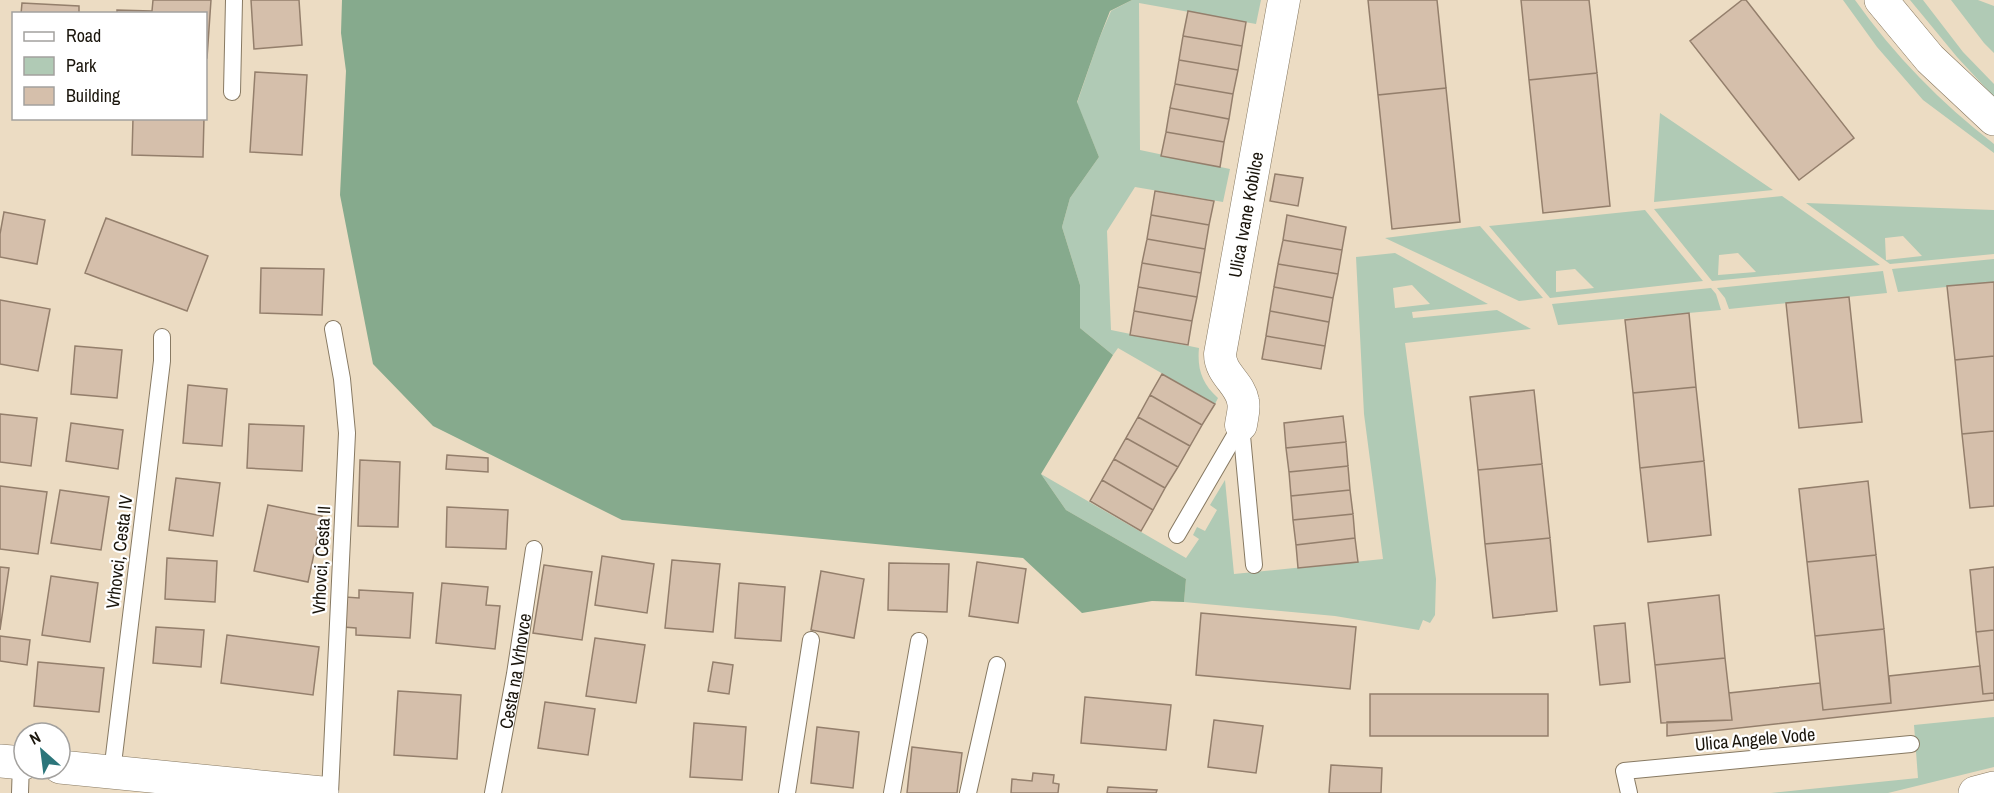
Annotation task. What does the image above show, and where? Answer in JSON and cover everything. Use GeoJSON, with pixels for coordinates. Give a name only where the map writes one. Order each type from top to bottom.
{"type":"FeatureCollection","features":[{"type":"Feature","properties":{"kind":"street","name":"Ulica Ivane Kobilce"},"geometry":{"type":"LineString","coordinates":[[1241,425],[1243,401],[1240,392],[1223,370],[1220,354],[1284,0]]}},
{"type":"Feature","properties":{"kind":"street"},"geometry":{"type":"LineString","coordinates":[[1881,0],[1930,59],[1994,119]]}},
{"type":"Feature","properties":{"kind":"street"},"geometry":{"type":"LineString","coordinates":[[72,768],[266,790],[322,793]]}},
{"type":"Feature","properties":{"kind":"street"},"geometry":{"type":"LineString","coordinates":[[1975,793],[1994,788]]}},
{"type":"Feature","properties":{"kind":"lane"},"geometry":{"type":"LineString","coordinates":[[232,92],[234,0]]}},
{"type":"Feature","properties":{"kind":"lane","name":"Vrhovci, Cesta II"},"geometry":{"type":"LineString","coordinates":[[330,793],[347,433],[342,379],[333,329]]}},
{"type":"Feature","properties":{"kind":"lane","name":"Vrhovci, Cesta IV"},"geometry":{"type":"LineString","coordinates":[[112,772],[162,361],[162,336]]}},
{"type":"Feature","properties":{"kind":"lane"},"geometry":{"type":"LineString","coordinates":[[1177,535],[1241,425]]}},
{"type":"Feature","properties":{"kind":"lane"},"geometry":{"type":"LineString","coordinates":[[1241,425],[1254,564]]}},
{"type":"Feature","properties":{"kind":"lane","name":"Cesta na Vrhovce"},"geometry":{"type":"LineString","coordinates":[[493,793],[515,674],[534,549]]}},
{"type":"Feature","properties":{"kind":"lane"},"geometry":{"type":"LineString","coordinates":[[788,793],[811,640]]}},
{"type":"Feature","properties":{"kind":"lane"},"geometry":{"type":"LineString","coordinates":[[892,793],[919,641]]}},
{"type":"Feature","properties":{"kind":"lane"},"geometry":{"type":"LineString","coordinates":[[968,793],[997,665]]}},
{"type":"Feature","properties":{"kind":"lane","name":"Ulica Angele Vode"},"geometry":{"type":"LineString","coordinates":[[1629,793],[1624,771],[1911,744]]}},
{"type":"Feature","properties":{"kind":"green space"},"geometry":{"type":"Polygon","coordinates":[[[342,0],[1132,0],[1110,11],[1077,102],[1099,157],[1070,198],[1062,227],[1080,285],[1080,328],[1113,355],[1041,474],[1066,510],[1186,579],[1184,602],[1152,601],[1082,613],[1023,558],[622,520],[433,426],[373,364],[340,195],[346,71],[341,33],[342,0]]]}},
{"type":"Feature","properties":{"kind":"green space"},"geometry":{"type":"Polygon","coordinates":[[[1132,0],[1261,0],[1256,24],[1139,3],[1140,150],[1230,169],[1223,202],[1135,187],[1107,231],[1111,330],[1199,348],[1202,376],[1204,382],[1218,398],[1215,404],[1118,348],[1113,355],[1080,328],[1080,285],[1062,227],[1070,198],[1099,157],[1077,103],[1111,11],[1132,0]]]}},
{"type":"Feature","properties":{"kind":"green space"},"geometry":{"type":"Polygon","coordinates":[[[1843,0],[1855,0],[1919,77],[1955,112],[1994,144],[1994,153],[1923,100],[1877,47],[1843,0]]]}},
{"type":"Feature","properties":{"kind":"green space"},"geometry":{"type":"Polygon","coordinates":[[[1910,0],[1923,0],[1963,52],[1994,84],[1994,97],[1957,57],[1910,0]]]}},
{"type":"Feature","properties":{"kind":"green space"},"geometry":{"type":"Polygon","coordinates":[[[1951,0],[1978,0],[1994,6],[1994,53],[1984,43],[1951,0]]]}},
{"type":"Feature","properties":{"kind":"green space"},"geometry":{"type":"Polygon","coordinates":[[[1660,113],[1773,190],[1654,202],[1660,113]]]}},
{"type":"Feature","properties":{"kind":"green space"},"geometry":{"type":"Polygon","coordinates":[[[1782,196],[1880,265],[1712,281],[1654,209],[1782,196]],[[1738,253],[1719,255],[1718,275],[1756,272],[1738,253]]]}},
{"type":"Feature","properties":{"kind":"green space"},"geometry":{"type":"Polygon","coordinates":[[[1806,203],[1994,210],[1994,254],[1890,264],[1806,203]],[[1903,236],[1885,238],[1886,260],[1922,256],[1903,236]]]}},
{"type":"Feature","properties":{"kind":"green space"},"geometry":{"type":"Polygon","coordinates":[[[1645,210],[1703,281],[1550,298],[1489,226],[1645,210]],[[1575,269],[1556,271],[1556,292],[1594,288],[1575,269]]]}},
{"type":"Feature","properties":{"kind":"green space"},"geometry":{"type":"Polygon","coordinates":[[[1480,226],[1543,298],[1519,301],[1385,238],[1480,226]]]}},
{"type":"Feature","properties":{"kind":"green space"},"geometry":{"type":"Polygon","coordinates":[[[1395,253],[1488,304],[1412,312],[1413,318],[1497,310],[1531,329],[1405,343],[1436,579],[1435,615],[1430,623],[1423,620],[1419,630],[1335,616],[1184,602],[1186,579],[1066,510],[1041,474],[1186,558],[1199,539],[1193,535],[1197,527],[1205,531],[1217,510],[1210,505],[1225,480],[1234,574],[1383,559],[1364,414],[1356,257],[1395,253]],[[1412,285],[1393,288],[1395,308],[1430,304],[1412,285]]]}},
{"type":"Feature","properties":{"kind":"green space"},"geometry":{"type":"Polygon","coordinates":[[[1994,259],[1994,282],[1898,292],[1892,269],[1994,259]]]}},
{"type":"Feature","properties":{"kind":"green space"},"geometry":{"type":"Polygon","coordinates":[[[1883,271],[1887,293],[1729,309],[1725,298],[1717,288],[1883,271]]]}},
{"type":"Feature","properties":{"kind":"green space"},"geometry":{"type":"Polygon","coordinates":[[[1711,288],[1716,294],[1721,310],[1558,325],[1552,304],[1711,288]]]}},
{"type":"Feature","properties":{"kind":"green space"},"geometry":{"type":"Polygon","coordinates":[[[1994,717],[1994,767],[1888,793],[1771,793],[1918,778],[1914,725],[1994,717]]]}},
{"type":"Feature","properties":{"kind":"building"},"geometry":{"type":"Polygon","coordinates":[[[153,0],[211,0],[207,58],[207,12],[117,12],[117,10],[152,11],[153,0]]]}},
{"type":"Feature","properties":{"kind":"building"},"geometry":{"type":"Polygon","coordinates":[[[251,0],[299,0],[302,45],[254,49],[251,0]]]}},
{"type":"Feature","properties":{"kind":"building"},"geometry":{"type":"Polygon","coordinates":[[[1368,0],[1437,0],[1446,88],[1378,95],[1368,0]]]}},
{"type":"Feature","properties":{"kind":"building"},"geometry":{"type":"Polygon","coordinates":[[[1521,0],[1589,0],[1597,73],[1529,80],[1521,0]]]}},
{"type":"Feature","properties":{"kind":"building"},"geometry":{"type":"Polygon","coordinates":[[[1742,0],[1746,0],[1854,138],[1799,180],[1690,41],[1742,0]]]}},
{"type":"Feature","properties":{"kind":"building"},"geometry":{"type":"Polygon","coordinates":[[[22,3],[79,6],[79,12],[21,12],[22,3]]]}},
{"type":"Feature","properties":{"kind":"building"},"geometry":{"type":"Polygon","coordinates":[[[1188,11],[1246,22],[1242,46],[1183,36],[1188,11]]]}},
{"type":"Feature","properties":{"kind":"building"},"geometry":{"type":"Polygon","coordinates":[[[1183,36],[1242,46],[1238,70],[1179,60],[1183,36]]]}},
{"type":"Feature","properties":{"kind":"building"},"geometry":{"type":"Polygon","coordinates":[[[1179,60],[1238,70],[1233,94],[1175,84],[1179,60]]]}},
{"type":"Feature","properties":{"kind":"building"},"geometry":{"type":"Polygon","coordinates":[[[255,72],[307,75],[302,155],[250,152],[255,72]]]}},
{"type":"Feature","properties":{"kind":"building"},"geometry":{"type":"Polygon","coordinates":[[[1597,73],[1610,206],[1543,213],[1529,80],[1597,73]]]}},
{"type":"Feature","properties":{"kind":"building"},"geometry":{"type":"Polygon","coordinates":[[[1175,84],[1233,94],[1229,119],[1170,108],[1175,84]]]}},
{"type":"Feature","properties":{"kind":"building"},"geometry":{"type":"Polygon","coordinates":[[[1446,88],[1460,222],[1392,229],[1378,95],[1446,88]]]}},
{"type":"Feature","properties":{"kind":"building"},"geometry":{"type":"Polygon","coordinates":[[[1170,108],[1229,119],[1224,142],[1166,132],[1170,108]]]}},
{"type":"Feature","properties":{"kind":"building"},"geometry":{"type":"Polygon","coordinates":[[[133,120],[204,120],[203,157],[132,155],[133,120]]]}},
{"type":"Feature","properties":{"kind":"building"},"geometry":{"type":"Polygon","coordinates":[[[1166,132],[1224,142],[1220,167],[1161,156],[1166,132]]]}},
{"type":"Feature","properties":{"kind":"building"},"geometry":{"type":"Polygon","coordinates":[[[1275,174],[1303,178],[1298,206],[1270,201],[1275,174]]]}},
{"type":"Feature","properties":{"kind":"building"},"geometry":{"type":"Polygon","coordinates":[[[1155,191],[1214,201],[1209,225],[1151,215],[1155,191]]]}},
{"type":"Feature","properties":{"kind":"building"},"geometry":{"type":"Polygon","coordinates":[[[4,212],[45,220],[37,264],[0,257],[0,234],[4,212]]]}},
{"type":"Feature","properties":{"kind":"building"},"geometry":{"type":"Polygon","coordinates":[[[1151,215],[1209,225],[1205,249],[1147,239],[1151,215]]]}},
{"type":"Feature","properties":{"kind":"building"},"geometry":{"type":"Polygon","coordinates":[[[1287,215],[1346,227],[1342,250],[1283,240],[1287,215]]]}},
{"type":"Feature","properties":{"kind":"building"},"geometry":{"type":"Polygon","coordinates":[[[106,218],[208,256],[187,311],[85,273],[106,218]]]}},
{"type":"Feature","properties":{"kind":"building"},"geometry":{"type":"Polygon","coordinates":[[[1147,239],[1205,249],[1201,273],[1142,263],[1147,239]]]}},
{"type":"Feature","properties":{"kind":"building"},"geometry":{"type":"Polygon","coordinates":[[[1283,240],[1342,250],[1338,274],[1278,264],[1283,240]]]}},
{"type":"Feature","properties":{"kind":"building"},"geometry":{"type":"Polygon","coordinates":[[[1142,263],[1201,273],[1197,297],[1138,287],[1142,263]]]}},
{"type":"Feature","properties":{"kind":"building"},"geometry":{"type":"Polygon","coordinates":[[[1278,264],[1338,274],[1333,298],[1274,287],[1278,264]]]}},
{"type":"Feature","properties":{"kind":"building"},"geometry":{"type":"Polygon","coordinates":[[[261,268],[324,269],[322,315],[260,313],[261,268]]]}},
{"type":"Feature","properties":{"kind":"building"},"geometry":{"type":"Polygon","coordinates":[[[1994,282],[1994,356],[1955,360],[1947,286],[1994,282]]]}},
{"type":"Feature","properties":{"kind":"building"},"geometry":{"type":"Polygon","coordinates":[[[1138,287],[1197,297],[1192,321],[1134,311],[1138,287]]]}},
{"type":"Feature","properties":{"kind":"building"},"geometry":{"type":"Polygon","coordinates":[[[1274,287],[1333,298],[1329,322],[1270,311],[1274,287]]]}},
{"type":"Feature","properties":{"kind":"building"},"geometry":{"type":"Polygon","coordinates":[[[1849,297],[1862,422],[1799,428],[1786,303],[1849,297]]]}},
{"type":"Feature","properties":{"kind":"building"},"geometry":{"type":"Polygon","coordinates":[[[0,300],[50,309],[38,371],[0,364],[0,300]]]}},
{"type":"Feature","properties":{"kind":"building"},"geometry":{"type":"Polygon","coordinates":[[[1134,311],[1192,321],[1188,345],[1130,335],[1134,311]]]}},
{"type":"Feature","properties":{"kind":"building"},"geometry":{"type":"Polygon","coordinates":[[[1270,311],[1329,322],[1325,346],[1266,336],[1270,311]]]}},
{"type":"Feature","properties":{"kind":"building"},"geometry":{"type":"Polygon","coordinates":[[[1689,313],[1696,387],[1633,393],[1625,320],[1689,313]]]}},
{"type":"Feature","properties":{"kind":"building"},"geometry":{"type":"Polygon","coordinates":[[[1266,336],[1325,346],[1321,369],[1262,359],[1266,336]]]}},
{"type":"Feature","properties":{"kind":"building"},"geometry":{"type":"Polygon","coordinates":[[[75,346],[122,350],[117,398],[71,394],[75,346]]]}},
{"type":"Feature","properties":{"kind":"building"},"geometry":{"type":"Polygon","coordinates":[[[1994,356],[1994,431],[1962,434],[1955,360],[1994,356]]]}},
{"type":"Feature","properties":{"kind":"building"},"geometry":{"type":"Polygon","coordinates":[[[1162,374],[1215,404],[1202,425],[1150,395],[1162,374]]]}},
{"type":"Feature","properties":{"kind":"building"},"geometry":{"type":"Polygon","coordinates":[[[188,385],[227,389],[222,446],[183,443],[188,385]]]}},
{"type":"Feature","properties":{"kind":"building"},"geometry":{"type":"Polygon","coordinates":[[[1696,387],[1704,461],[1640,468],[1633,393],[1696,387]]]}},
{"type":"Feature","properties":{"kind":"building"},"geometry":{"type":"Polygon","coordinates":[[[1534,390],[1542,464],[1478,470],[1470,397],[1534,390]]]}},
{"type":"Feature","properties":{"kind":"building"},"geometry":{"type":"Polygon","coordinates":[[[1150,395],[1202,425],[1190,446],[1138,417],[1150,395]]]}},
{"type":"Feature","properties":{"kind":"building"},"geometry":{"type":"Polygon","coordinates":[[[0,414],[37,418],[31,466],[0,462],[0,414]]]}},
{"type":"Feature","properties":{"kind":"building"},"geometry":{"type":"Polygon","coordinates":[[[1343,416],[1346,442],[1286,448],[1284,423],[1343,416]]]}},
{"type":"Feature","properties":{"kind":"building"},"geometry":{"type":"Polygon","coordinates":[[[1138,417],[1190,446],[1178,467],[1126,438],[1138,417]]]}},
{"type":"Feature","properties":{"kind":"building"},"geometry":{"type":"Polygon","coordinates":[[[71,423],[123,430],[118,469],[66,461],[71,423]]]}},
{"type":"Feature","properties":{"kind":"building"},"geometry":{"type":"Polygon","coordinates":[[[249,424],[304,426],[302,471],[247,468],[249,424]]]}},
{"type":"Feature","properties":{"kind":"building"},"geometry":{"type":"Polygon","coordinates":[[[1994,431],[1994,506],[1970,508],[1962,434],[1994,431]]]}},
{"type":"Feature","properties":{"kind":"building"},"geometry":{"type":"Polygon","coordinates":[[[1126,438],[1178,467],[1165,488],[1114,459],[1126,438]]]}},
{"type":"Feature","properties":{"kind":"building"},"geometry":{"type":"Polygon","coordinates":[[[1346,442],[1348,466],[1289,472],[1286,448],[1346,442]]]}},
{"type":"Feature","properties":{"kind":"building"},"geometry":{"type":"Polygon","coordinates":[[[447,455],[488,458],[488,472],[446,469],[447,455]]]}},
{"type":"Feature","properties":{"kind":"building"},"geometry":{"type":"Polygon","coordinates":[[[1114,459],[1165,488],[1153,510],[1102,480],[1114,459]]]}},
{"type":"Feature","properties":{"kind":"building"},"geometry":{"type":"Polygon","coordinates":[[[360,460],[400,462],[398,527],[358,526],[360,460]]]}},
{"type":"Feature","properties":{"kind":"building"},"geometry":{"type":"Polygon","coordinates":[[[1704,461],[1711,535],[1648,542],[1640,468],[1704,461]]]}},
{"type":"Feature","properties":{"kind":"building"},"geometry":{"type":"Polygon","coordinates":[[[1542,464],[1550,538],[1485,544],[1478,470],[1542,464]]]}},
{"type":"Feature","properties":{"kind":"building"},"geometry":{"type":"Polygon","coordinates":[[[1348,466],[1350,490],[1291,496],[1289,472],[1348,466]]]}},
{"type":"Feature","properties":{"kind":"building"},"geometry":{"type":"Polygon","coordinates":[[[176,478],[220,483],[213,536],[169,530],[176,478]]]}},
{"type":"Feature","properties":{"kind":"building"},"geometry":{"type":"Polygon","coordinates":[[[1102,480],[1153,510],[1141,531],[1090,501],[1102,480]]]}},
{"type":"Feature","properties":{"kind":"building"},"geometry":{"type":"Polygon","coordinates":[[[1868,481],[1876,555],[1807,562],[1799,489],[1868,481]]]}},
{"type":"Feature","properties":{"kind":"building"},"geometry":{"type":"Polygon","coordinates":[[[0,486],[47,492],[38,554],[0,549],[0,486]]]}},
{"type":"Feature","properties":{"kind":"building"},"geometry":{"type":"Polygon","coordinates":[[[60,490],[109,497],[101,550],[51,543],[60,490]]]}},
{"type":"Feature","properties":{"kind":"building"},"geometry":{"type":"Polygon","coordinates":[[[1350,490],[1353,514],[1293,520],[1291,496],[1350,490]]]}},
{"type":"Feature","properties":{"kind":"building"},"geometry":{"type":"Polygon","coordinates":[[[268,505],[322,516],[308,582],[254,571],[268,505]]]}},
{"type":"Feature","properties":{"kind":"building"},"geometry":{"type":"Polygon","coordinates":[[[447,507],[508,510],[506,549],[446,547],[447,507]]]}},
{"type":"Feature","properties":{"kind":"building"},"geometry":{"type":"Polygon","coordinates":[[[1353,514],[1355,538],[1296,545],[1293,520],[1353,514]]]}},
{"type":"Feature","properties":{"kind":"building"},"geometry":{"type":"Polygon","coordinates":[[[1355,538],[1358,562],[1298,568],[1296,545],[1355,538]]]}},
{"type":"Feature","properties":{"kind":"building"},"geometry":{"type":"Polygon","coordinates":[[[1550,538],[1557,611],[1493,618],[1485,544],[1550,538]]]}},
{"type":"Feature","properties":{"kind":"building"},"geometry":{"type":"Polygon","coordinates":[[[1876,555],[1884,629],[1815,636],[1807,562],[1876,555]]]}},
{"type":"Feature","properties":{"kind":"building"},"geometry":{"type":"Polygon","coordinates":[[[602,556],[654,564],[647,613],[595,605],[602,556]]]}},
{"type":"Feature","properties":{"kind":"building"},"geometry":{"type":"Polygon","coordinates":[[[167,558],[217,561],[215,602],[165,599],[167,558]]]}},
{"type":"Feature","properties":{"kind":"building"},"geometry":{"type":"Polygon","coordinates":[[[672,560],[720,564],[713,632],[665,628],[672,560]]]}},
{"type":"Feature","properties":{"kind":"building"},"geometry":{"type":"Polygon","coordinates":[[[977,562],[1026,569],[1018,623],[969,616],[977,562]]]}},
{"type":"Feature","properties":{"kind":"building"},"geometry":{"type":"Polygon","coordinates":[[[889,563],[949,564],[947,612],[888,610],[889,563]]]}},
{"type":"Feature","properties":{"kind":"building"},"geometry":{"type":"Polygon","coordinates":[[[544,565],[592,572],[582,640],[533,633],[544,565]]]}},
{"type":"Feature","properties":{"kind":"building"},"geometry":{"type":"Polygon","coordinates":[[[0,567],[9,568],[0,630],[0,567]]]}},
{"type":"Feature","properties":{"kind":"building"},"geometry":{"type":"Polygon","coordinates":[[[1994,567],[1994,630],[1976,632],[1970,570],[1994,567]]]}},
{"type":"Feature","properties":{"kind":"building"},"geometry":{"type":"Polygon","coordinates":[[[821,571],[864,579],[854,638],[811,630],[821,571]]]}},
{"type":"Feature","properties":{"kind":"building"},"geometry":{"type":"Polygon","coordinates":[[[51,576],[98,583],[90,642],[42,635],[51,576]]]}},
{"type":"Feature","properties":{"kind":"building"},"geometry":{"type":"Polygon","coordinates":[[[442,583],[488,587],[486,605],[500,606],[495,649],[436,643],[442,583]]]}},
{"type":"Feature","properties":{"kind":"building"},"geometry":{"type":"Polygon","coordinates":[[[739,583],[785,587],[781,641],[735,638],[739,583]]]}},
{"type":"Feature","properties":{"kind":"building"},"geometry":{"type":"Polygon","coordinates":[[[359,590],[413,593],[410,638],[356,635],[356,628],[343,627],[345,597],[359,598],[359,590]]]}},
{"type":"Feature","properties":{"kind":"building"},"geometry":{"type":"Polygon","coordinates":[[[1719,595],[1725,658],[1655,665],[1648,603],[1719,595]]]}},
{"type":"Feature","properties":{"kind":"building"},"geometry":{"type":"Polygon","coordinates":[[[1201,613],[1356,627],[1350,689],[1196,675],[1201,613]]]}},
{"type":"Feature","properties":{"kind":"building"},"geometry":{"type":"Polygon","coordinates":[[[1625,623],[1630,682],[1600,685],[1594,626],[1625,623]]]}},
{"type":"Feature","properties":{"kind":"building"},"geometry":{"type":"Polygon","coordinates":[[[156,627],[204,630],[201,667],[153,663],[156,627]]]}},
{"type":"Feature","properties":{"kind":"building"},"geometry":{"type":"Polygon","coordinates":[[[1884,629],[1891,703],[1823,710],[1815,636],[1884,629]]]}},
{"type":"Feature","properties":{"kind":"building"},"geometry":{"type":"Polygon","coordinates":[[[1994,630],[1994,693],[1983,694],[1976,632],[1994,630]]]}},
{"type":"Feature","properties":{"kind":"building"},"geometry":{"type":"Polygon","coordinates":[[[227,635],[319,647],[313,695],[221,683],[227,635]]]}},
{"type":"Feature","properties":{"kind":"building"},"geometry":{"type":"Polygon","coordinates":[[[0,636],[30,640],[27,665],[0,661],[0,636]]]}},
{"type":"Feature","properties":{"kind":"building"},"geometry":{"type":"Polygon","coordinates":[[[595,638],[645,645],[636,703],[586,696],[595,638]]]}},
{"type":"Feature","properties":{"kind":"building"},"geometry":{"type":"Polygon","coordinates":[[[1725,658],[1732,720],[1661,723],[1655,665],[1725,658]]]}},
{"type":"Feature","properties":{"kind":"building"},"geometry":{"type":"Polygon","coordinates":[[[38,662],[104,668],[99,712],[34,706],[38,662]]]}},
{"type":"Feature","properties":{"kind":"building"},"geometry":{"type":"Polygon","coordinates":[[[713,662],[733,665],[729,694],[708,691],[713,662]]]}},
{"type":"Feature","properties":{"kind":"building"},"geometry":{"type":"Polygon","coordinates":[[[1980,666],[1983,694],[1994,693],[1994,700],[1667,736],[1667,722],[1732,720],[1729,693],[1820,683],[1823,710],[1891,703],[1889,676],[1980,666]]]}},
{"type":"Feature","properties":{"kind":"building"},"geometry":{"type":"Polygon","coordinates":[[[398,691],[461,695],[457,759],[394,755],[398,691]]]}},
{"type":"Feature","properties":{"kind":"building"},"geometry":{"type":"Polygon","coordinates":[[[1370,694],[1548,694],[1548,736],[1370,736],[1370,694]]]}},
{"type":"Feature","properties":{"kind":"building"},"geometry":{"type":"Polygon","coordinates":[[[1085,697],[1171,705],[1166,750],[1081,743],[1085,697]]]}},
{"type":"Feature","properties":{"kind":"building"},"geometry":{"type":"Polygon","coordinates":[[[545,702],[595,709],[588,755],[538,748],[545,702]]]}},
{"type":"Feature","properties":{"kind":"building"},"geometry":{"type":"Polygon","coordinates":[[[1214,720],[1263,726],[1256,773],[1208,767],[1214,720]]]}},
{"type":"Feature","properties":{"kind":"building"},"geometry":{"type":"Polygon","coordinates":[[[694,723],[746,727],[742,780],[690,777],[694,723]]]}},
{"type":"Feature","properties":{"kind":"building"},"geometry":{"type":"Polygon","coordinates":[[[817,727],[859,732],[853,788],[811,783],[817,727]]]}},
{"type":"Feature","properties":{"kind":"building"},"geometry":{"type":"Polygon","coordinates":[[[912,747],[962,753],[957,793],[907,793],[912,747]]]}},
{"type":"Feature","properties":{"kind":"building"},"geometry":{"type":"Polygon","coordinates":[[[1331,765],[1382,768],[1381,793],[1329,793],[1331,765]]]}},
{"type":"Feature","properties":{"kind":"building"},"geometry":{"type":"Polygon","coordinates":[[[1033,773],[1054,775],[1053,783],[1059,784],[1058,793],[1011,793],[1012,779],[1032,781],[1033,773]]]}},
{"type":"Feature","properties":{"kind":"building"},"geometry":{"type":"Polygon","coordinates":[[[1108,787],[1157,790],[1156,793],[1107,793],[1108,787]]]}}]}
